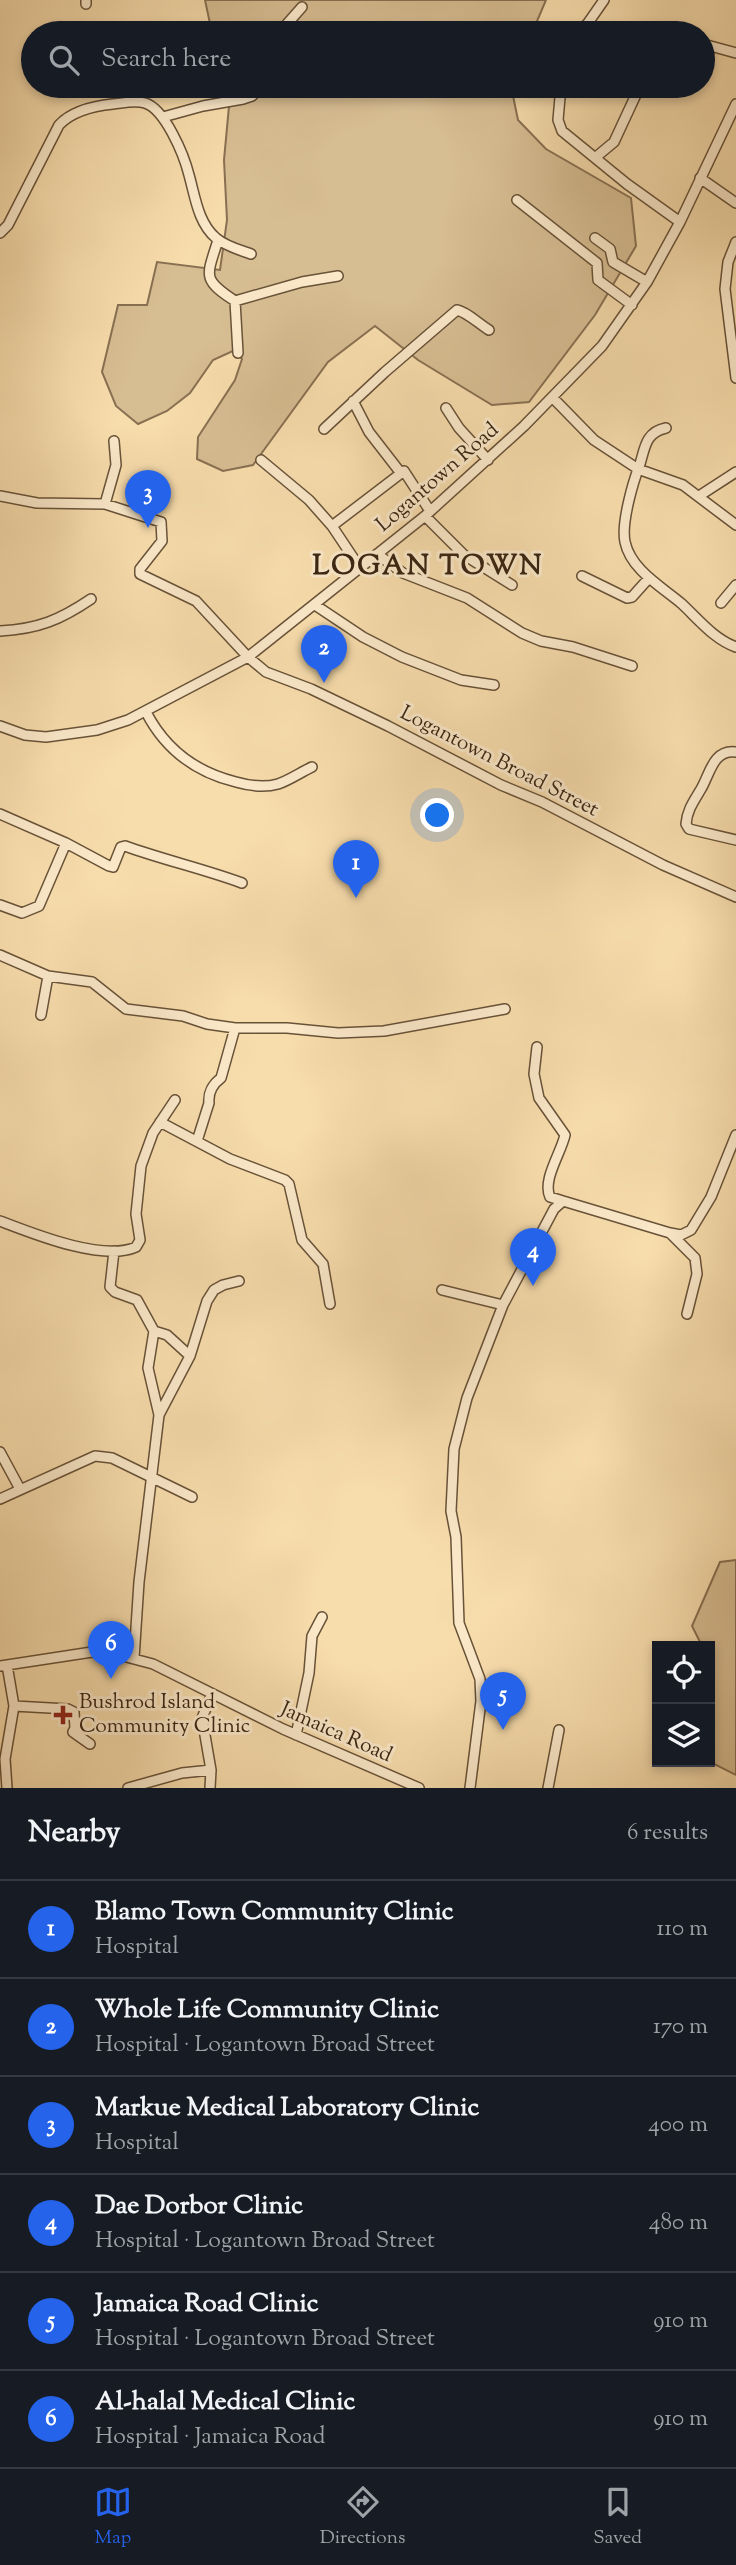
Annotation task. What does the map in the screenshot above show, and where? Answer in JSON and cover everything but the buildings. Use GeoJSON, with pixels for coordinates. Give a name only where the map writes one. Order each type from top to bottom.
{"type":"FeatureCollection","features":[{"type":"Feature","properties":{"kind":"street"},"geometry":{"type":"LineString","coordinates":[[590,21],[604,0]]}},
{"type":"Feature","properties":{"kind":"street"},"geometry":{"type":"LineString","coordinates":[[290,21],[302,7]]}},
{"type":"Feature","properties":{"kind":"street"},"geometry":{"type":"LineString","coordinates":[[715,47],[736,53]]}},
{"type":"Feature","properties":{"kind":"street"},"geometry":{"type":"LineString","coordinates":[[163,117],[246,98]]}},
{"type":"Feature","properties":{"kind":"street"},"geometry":{"type":"LineString","coordinates":[[560,98],[560,127],[627,184],[680,222]]}},
{"type":"Feature","properties":{"kind":"street"},"geometry":{"type":"LineString","coordinates":[[596,157],[614,142],[634,98]]}},
{"type":"Feature","properties":{"kind":"street"},"geometry":{"type":"LineString","coordinates":[[0,233],[8,225],[59,125],[66,117],[108,104],[135,102],[152,106],[163,117],[182,155],[201,215],[218,240],[251,254]]}},
{"type":"Feature","properties":{"kind":"street","name":"Logantown Road"},"geometry":{"type":"LineString","coordinates":[[0,726],[25,735],[55,736],[113,726],[146,712],[248,657],[428,513],[488,460],[602,346],[647,282],[680,222],[736,104]]}},
{"type":"Feature","properties":{"kind":"street"},"geometry":{"type":"LineString","coordinates":[[700,178],[736,203]]}},
{"type":"Feature","properties":{"kind":"street"},"geometry":{"type":"LineString","coordinates":[[517,200],[597,264],[598,280],[632,305]]}},
{"type":"Feature","properties":{"kind":"street"},"geometry":{"type":"LineString","coordinates":[[595,238],[610,249],[616,264],[647,282]]}},
{"type":"Feature","properties":{"kind":"street"},"geometry":{"type":"LineString","coordinates":[[218,240],[208,274],[211,283],[235,300]]}},
{"type":"Feature","properties":{"kind":"street"},"geometry":{"type":"LineString","coordinates":[[736,242],[726,289],[736,378]]}},
{"type":"Feature","properties":{"kind":"street"},"geometry":{"type":"LineString","coordinates":[[235,300],[302,282],[338,276]]}},
{"type":"Feature","properties":{"kind":"street"},"geometry":{"type":"LineString","coordinates":[[235,300],[238,353]]}},
{"type":"Feature","properties":{"kind":"street"},"geometry":{"type":"LineString","coordinates":[[324,429],[402,356],[457,310],[489,330]]}},
{"type":"Feature","properties":{"kind":"street"},"geometry":{"type":"LineString","coordinates":[[394,347],[402,356]]}},
{"type":"Feature","properties":{"kind":"street"},"geometry":{"type":"LineString","coordinates":[[552,397],[594,440],[638,469],[674,480],[736,525]]}},
{"type":"Feature","properties":{"kind":"street"},"geometry":{"type":"LineString","coordinates":[[353,401],[369,432],[400,472],[407,474],[428,513],[464,555],[512,585]]}},
{"type":"Feature","properties":{"kind":"street"},"geometry":{"type":"LineString","coordinates":[[446,408],[465,436],[488,460]]}},
{"type":"Feature","properties":{"kind":"street"},"geometry":{"type":"LineString","coordinates":[[666,428],[653,432],[648,438],[626,523],[625,543],[636,564],[649,578],[713,634],[736,647]]}},
{"type":"Feature","properties":{"kind":"street"},"geometry":{"type":"LineString","coordinates":[[0,496],[37,503],[105,504],[116,465],[114,441]]}},
{"type":"Feature","properties":{"kind":"street"},"geometry":{"type":"LineString","coordinates":[[261,460],[309,500],[332,526],[360,568]]}},
{"type":"Feature","properties":{"kind":"street"},"geometry":{"type":"LineString","coordinates":[[332,526],[400,472]]}},
{"type":"Feature","properties":{"kind":"street"},"geometry":{"type":"LineString","coordinates":[[699,496],[736,472]]}},
{"type":"Feature","properties":{"kind":"street","name":"Logantown Broad Street"},"geometry":{"type":"LineString","coordinates":[[105,504],[161,522],[162,541],[140,569],[140,573],[196,601],[248,657],[266,671],[388,726],[663,865],[736,897]]}},
{"type":"Feature","properties":{"kind":"street"},"geometry":{"type":"LineString","coordinates":[[377,554],[403,573],[467,598],[523,633],[541,641],[573,647],[632,666]]}},
{"type":"Feature","properties":{"kind":"street"},"geometry":{"type":"LineString","coordinates":[[582,576],[627,598],[632,597],[649,578]]}},
{"type":"Feature","properties":{"kind":"street"},"geometry":{"type":"LineString","coordinates":[[721,603],[736,585]]}},
{"type":"Feature","properties":{"kind":"street"},"geometry":{"type":"LineString","coordinates":[[0,631],[45,624],[71,613],[91,599]]}},
{"type":"Feature","properties":{"kind":"street"},"geometry":{"type":"LineString","coordinates":[[315,605],[363,637],[402,657],[461,680],[494,685]]}},
{"type":"Feature","properties":{"kind":"street"},"geometry":{"type":"LineString","coordinates":[[146,712],[153,726],[178,754],[191,765],[216,776],[260,787],[279,784],[312,767]]}},
{"type":"Feature","properties":{"kind":"street"},"geometry":{"type":"LineString","coordinates":[[736,752],[728,751],[711,765],[703,787],[690,805],[686,824],[689,829],[736,840]]}},
{"type":"Feature","properties":{"kind":"street"},"geometry":{"type":"LineString","coordinates":[[0,814],[66,843],[109,866],[113,867],[121,847],[125,846],[168,862],[196,866],[242,883]]}},
{"type":"Feature","properties":{"kind":"street"},"geometry":{"type":"LineString","coordinates":[[0,905],[22,913],[39,906],[66,843]]}},
{"type":"Feature","properties":{"kind":"street"},"geometry":{"type":"LineString","coordinates":[[0,956],[48,976],[92,982],[126,1009],[183,1016],[207,1024],[235,1028],[275,1027],[338,1033],[384,1031],[505,1009]]}},
{"type":"Feature","properties":{"kind":"street"},"geometry":{"type":"LineString","coordinates":[[41,1015],[48,976]]}},
{"type":"Feature","properties":{"kind":"street"},"geometry":{"type":"LineString","coordinates":[[197,1142],[209,1103],[208,1097],[214,1083],[221,1078],[235,1028]]}},
{"type":"Feature","properties":{"kind":"street"},"geometry":{"type":"LineString","coordinates":[[537,1047],[535,1088],[543,1107],[565,1135],[548,1183],[550,1197],[681,1235],[691,1230],[711,1197],[736,1135]]}},
{"type":"Feature","properties":{"kind":"street"},"geometry":{"type":"LineString","coordinates":[[0,1221],[37,1236],[92,1251],[136,1247],[140,1240],[136,1214],[141,1166],[147,1146],[175,1100]]}},
{"type":"Feature","properties":{"kind":"street"},"geometry":{"type":"LineString","coordinates":[[160,1122],[230,1159],[285,1180],[289,1184],[302,1240],[323,1264],[330,1304]]}},
{"type":"Feature","properties":{"kind":"street"},"geometry":{"type":"LineString","coordinates":[[470,1788],[481,1701],[480,1679],[459,1623],[458,1559],[450,1511],[454,1449],[467,1398],[503,1305],[554,1209],[563,1202]]}},
{"type":"Feature","properties":{"kind":"street"},"geometry":{"type":"LineString","coordinates":[[670,1233],[695,1258],[697,1274],[687,1314]]}},
{"type":"Feature","properties":{"kind":"street"},"geometry":{"type":"LineString","coordinates":[[114,1251],[110,1287],[115,1292],[137,1300],[154,1331],[148,1368],[159,1415],[139,1582],[134,1658]]}},
{"type":"Feature","properties":{"kind":"street"},"geometry":{"type":"LineString","coordinates":[[159,1415],[190,1356],[207,1301],[214,1290],[239,1281]]}},
{"type":"Feature","properties":{"kind":"street"},"geometry":{"type":"LineString","coordinates":[[442,1290],[503,1305]]}},
{"type":"Feature","properties":{"kind":"street"},"geometry":{"type":"LineString","coordinates":[[154,1331],[167,1335],[190,1356]]}},
{"type":"Feature","properties":{"kind":"street"},"geometry":{"type":"LineString","coordinates":[[0,1452],[20,1489]]}},
{"type":"Feature","properties":{"kind":"street"},"geometry":{"type":"LineString","coordinates":[[0,1499],[95,1456],[112,1458],[192,1497]]}},
{"type":"Feature","properties":{"kind":"street"},"geometry":{"type":"LineString","coordinates":[[296,1735],[309,1674],[312,1636],[322,1617]]}},
{"type":"Feature","properties":{"kind":"street","name":"Jamaica Road"},"geometry":{"type":"LineString","coordinates":[[3,1665],[92,1652],[134,1658],[153,1664],[296,1735],[419,1788]]}},
{"type":"Feature","properties":{"kind":"street"},"geometry":{"type":"LineString","coordinates":[[3,1665],[14,1706],[5,1759],[7,1788]]}},
{"type":"Feature","properties":{"kind":"street"},"geometry":{"type":"LineString","coordinates":[[210,1788],[211,1770],[202,1718],[212,1694]]}},
{"type":"Feature","properties":{"kind":"street"},"geometry":{"type":"LineString","coordinates":[[14,1706],[68,1709],[74,1712],[73,1732],[90,1744]]}},
{"type":"Feature","properties":{"kind":"street"},"geometry":{"type":"LineString","coordinates":[[548,1788],[559,1730]]}},
{"type":"Feature","properties":{"kind":"street"},"geometry":{"type":"LineString","coordinates":[[128,1788],[181,1773],[211,1770]]}},
{"type":"Feature","properties":{"kind":"shaded area"},"geometry":{"type":"Polygon","coordinates":[[[205,0],[546,0],[537,21],[209,21],[205,0]]]}},
{"type":"Feature","properties":{"kind":"shaded area"},"geometry":{"type":"Polygon","coordinates":[[[227,98],[513,98],[518,120],[546,149],[631,198],[636,246],[595,315],[529,402],[492,405],[418,360],[375,326],[328,362],[253,465],[223,471],[197,459],[198,437],[235,380],[242,359],[235,350],[213,360],[190,393],[167,411],[138,424],[116,406],[102,372],[118,305],[147,305],[157,262],[220,270],[227,220],[224,160],[229,106],[227,98]]]}},
{"type":"Feature","properties":{"kind":"shaded area"},"geometry":{"type":"Polygon","coordinates":[[[736,1560],[736,1775],[715,1764],[715,1641],[700,1641],[692,1626],[720,1562],[736,1560]]]}},
{"type":"Feature","properties":{"kind":"place","name":"Markue Medical Laboratory Clinic"},"geometry":{"type":"Point","coordinates":[148,528]}},
{"type":"Feature","properties":{"kind":"place","name":"Whole Life Community Clinic"},"geometry":{"type":"Point","coordinates":[324,683]}},
{"type":"Feature","properties":{"kind":"place","name":"Blamo Town Community Clinic"},"geometry":{"type":"Point","coordinates":[356,898]}},
{"type":"Feature","properties":{"kind":"place","name":"Dae Dorbor Clinic"},"geometry":{"type":"Point","coordinates":[533,1286]}},
{"type":"Feature","properties":{"kind":"place","name":"Al-halal Medical Clinic"},"geometry":{"type":"Point","coordinates":[111,1679]}},
{"type":"Feature","properties":{"kind":"place","name":"Bushrod Island Community Clinic"},"geometry":{"type":"Point","coordinates":[63,1715]}},
{"type":"Feature","properties":{"kind":"place","name":"Jamaica Road Clinic"},"geometry":{"type":"Point","coordinates":[503,1730]}},
{"type":"Feature","properties":{"kind":"district","name":"LOGAN TOWN"},"geometry":{"type":"Point","coordinates":[428,567]}}]}
